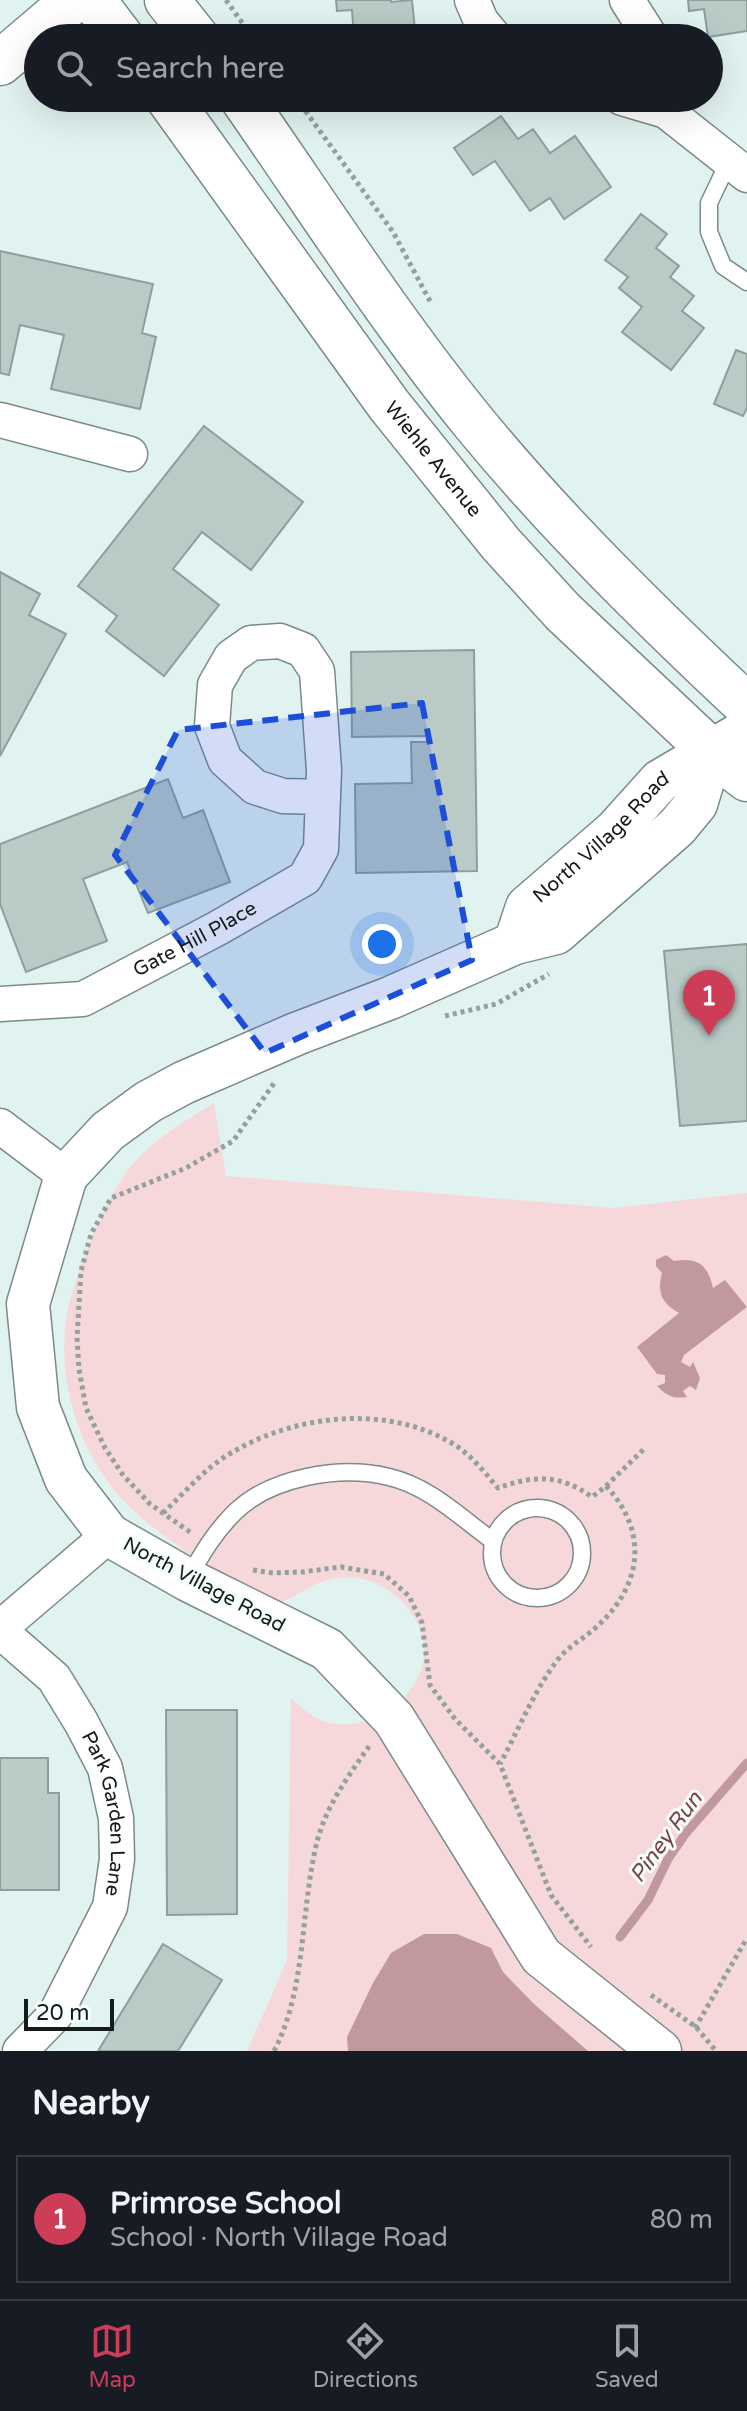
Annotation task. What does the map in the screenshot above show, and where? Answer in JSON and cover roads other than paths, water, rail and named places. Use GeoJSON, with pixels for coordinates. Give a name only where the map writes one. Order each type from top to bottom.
{"type":"FeatureCollection","features":[{"type":"Feature","properties":{"kind":"main road"},"geometry":{"type":"LineString","coordinates":[[46,24],[74,0]]}},
{"type":"Feature","properties":{"kind":"main road"},"geometry":{"type":"LineString","coordinates":[[93,0],[111,24]]}},
{"type":"Feature","properties":{"kind":"main road"},"geometry":{"type":"LineString","coordinates":[[167,0],[186,24]]}},
{"type":"Feature","properties":{"kind":"main road"},"geometry":{"type":"LineString","coordinates":[[0,63],[24,43]]}},
{"type":"Feature","properties":{"kind":"main road","name":"Wiehle Avenue"},"geometry":{"type":"LineString","coordinates":[[178,112],[389,405],[501,544],[563,612],[729,741],[747,779]]}},
{"type":"Feature","properties":{"kind":"main road"},"geometry":{"type":"LineString","coordinates":[[252,112],[408,336],[474,423],[600,566],[747,706]]}},
{"type":"Feature","properties":{"kind":"street"},"geometry":{"type":"LineString","coordinates":[[472,0],[483,24]]}},
{"type":"Feature","properties":{"kind":"street"},"geometry":{"type":"LineString","coordinates":[[627,0],[642,24]]}},
{"type":"Feature","properties":{"kind":"street"},"geometry":{"type":"LineString","coordinates":[[674,112],[738,168]]}},
{"type":"Feature","properties":{"kind":"street"},"geometry":{"type":"LineString","coordinates":[[0,420],[130,454]]}},
{"type":"Feature","properties":{"kind":"street","name":"Gate Hill Place"},"geometry":{"type":"LineString","coordinates":[[0,1004],[83,999],[305,878],[321,849],[323,797],[324,770],[317,671],[303,650],[280,641],[251,643],[231,657],[215,685],[212,726],[225,760],[255,787],[283,796],[323,797]]}},
{"type":"Feature","properties":{"kind":"street","name":"North Village Road"},"geometry":{"type":"LineString","coordinates":[[674,2045],[541,1956],[394,1719],[327,1649],[188,1580],[109,1535],[66,1479],[38,1407],[28,1304],[66,1176],[108,1131],[148,1102],[183,1083],[515,943],[556,933],[677,827],[696,804],[729,741]]}},
{"type":"Feature","properties":{"kind":"street"},"geometry":{"type":"LineString","coordinates":[[0,1126],[66,1176]]}},
{"type":"Feature","properties":{"kind":"street","name":"Park Garden Lane"},"geometry":{"type":"LineString","coordinates":[[20,2051],[55,2015],[110,1907],[117,1859],[116,1818],[105,1768],[54,1678],[0,1629],[109,1535]]}},
{"type":"Feature","properties":{"kind":"lane"},"geometry":{"type":"LineString","coordinates":[[738,168],[709,203],[709,232],[723,266],[747,282]]}},
{"type":"Feature","properties":{"kind":"lane"},"geometry":{"type":"LineString","coordinates":[[188,1580],[207,1544],[235,1512],[261,1493],[303,1477],[341,1473],[390,1477],[429,1493],[493,1541]]}},
{"type":"Feature","properties":{"kind":"lane"},"geometry":{"type":"LineString","coordinates":[[525,1509],[549,1509],[570,1521],[582,1541],[581,1565],[569,1586],[549,1597],[525,1597],[505,1585],[493,1565],[493,1541],[505,1521],[525,1509]]}},
{"type":"Feature","properties":{"kind":"waterway","name":"Piney Run"},"geometry":{"type":"LineString","coordinates":[[620,1937],[648,1900],[668,1859],[686,1833],[747,1763]]}},
{"type":"Feature","properties":{"kind":"place","name":"Primrose School"},"geometry":{"type":"Point","coordinates":[709,1036]}}]}
